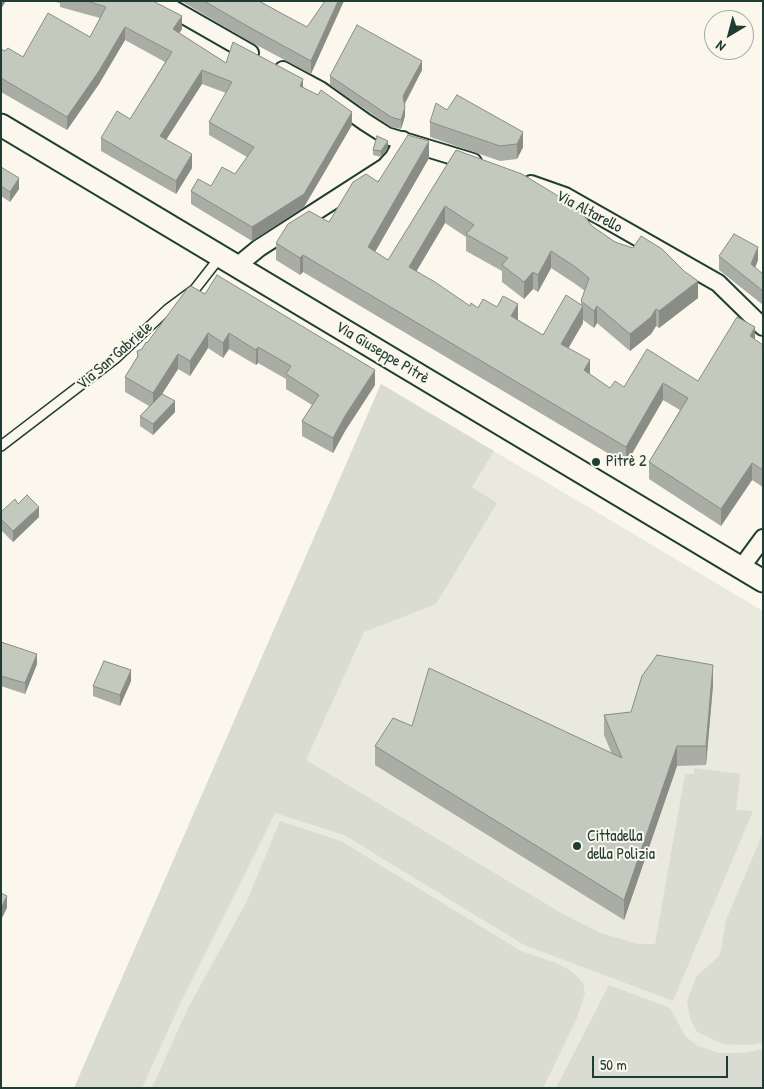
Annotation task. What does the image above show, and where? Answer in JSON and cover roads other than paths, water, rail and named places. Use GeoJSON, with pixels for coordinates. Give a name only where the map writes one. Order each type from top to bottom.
{"type":"FeatureCollection","features":[{"type":"Feature","properties":{"kind":"street"},"geometry":{"type":"LineString","coordinates":[[160,1],[320,90],[387,136],[488,167]]}},
{"type":"Feature","properties":{"kind":"street","name":"Via Giuseppe Pitrè"},"geometry":{"type":"LineString","coordinates":[[1,125],[763,581]]}},
{"type":"Feature","properties":{"kind":"street","name":"Via San Gabriele"},"geometry":{"type":"LineString","coordinates":[[228,261],[259,248],[385,167],[394,157],[403,140]]}},
{"type":"Feature","properties":{"kind":"street","name":"Via Altarello"},"geometry":{"type":"LineString","coordinates":[[513,177],[564,196],[718,283],[763,327]]}},
{"type":"Feature","properties":{"kind":"street"},"geometry":{"type":"LineString","coordinates":[[741,568],[763,538]]}},
{"type":"Feature","properties":{"kind":"lane","name":"Via San Gabriele"},"geometry":{"type":"LineString","coordinates":[[1,446],[116,358],[168,309],[228,261]]}},
{"type":"Feature","properties":{"kind":"place","name":"Pitrè 2"},"geometry":{"type":"Point","coordinates":[596,462]}},
{"type":"Feature","properties":{"kind":"place","name":"Cittadella della Polizia"},"geometry":{"type":"Point","coordinates":[577,846]}}]}
